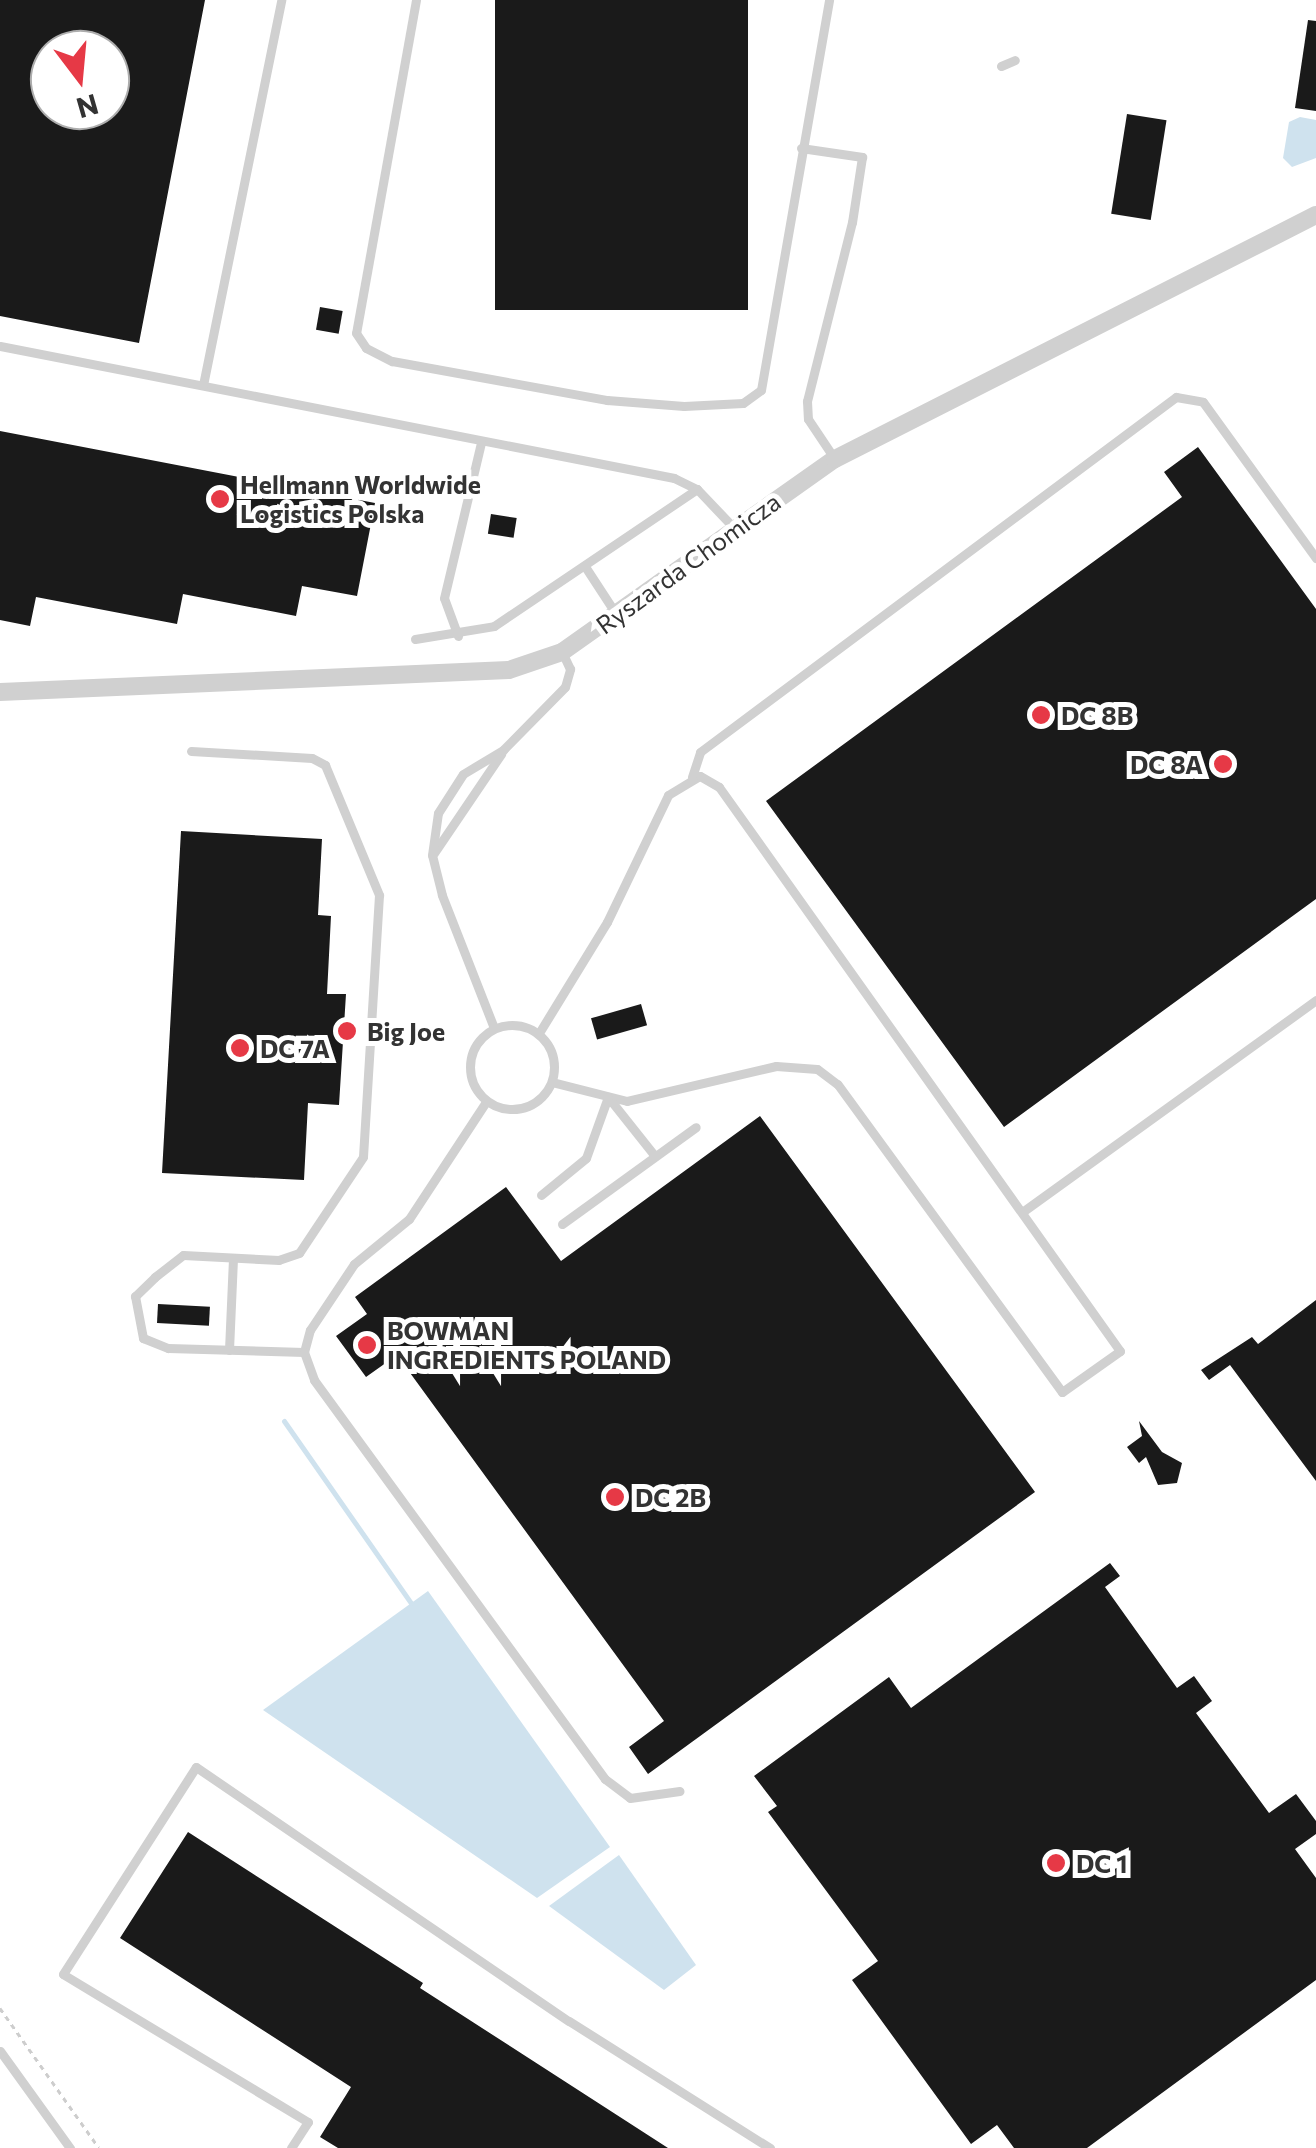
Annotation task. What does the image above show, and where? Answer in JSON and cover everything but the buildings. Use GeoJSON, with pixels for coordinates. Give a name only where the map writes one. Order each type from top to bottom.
{"type":"FeatureCollection","features":[{"type":"Feature","properties":{"kind":"street","name":"Ryszarda Chomicza"},"geometry":{"type":"LineString","coordinates":[[0,692],[509,670],[562,652],[835,459],[1316,215]]}},
{"type":"Feature","properties":{"kind":"lane"},"geometry":{"type":"LineString","coordinates":[[203,385],[281,0]]}},
{"type":"Feature","properties":{"kind":"lane"},"geometry":{"type":"LineString","coordinates":[[416,0],[356,333],[366,348],[392,362],[607,400],[743,403],[761,390],[829,0]]}},
{"type":"Feature","properties":{"kind":"lane"},"geometry":{"type":"LineString","coordinates":[[1000,66],[1014,60]]}},
{"type":"Feature","properties":{"kind":"lane"},"geometry":{"type":"LineString","coordinates":[[801,148],[862,157],[852,222],[807,401],[808,419],[835,459]]}},
{"type":"Feature","properties":{"kind":"lane"},"geometry":{"type":"LineString","coordinates":[[0,346],[482,443],[654,473],[697,489],[735,528]]}},
{"type":"Feature","properties":{"kind":"lane"},"geometry":{"type":"LineString","coordinates":[[538,1032],[607,922],[668,795],[692,778],[700,752],[1176,397],[1203,402],[1316,558]]}},
{"type":"Feature","properties":{"kind":"lane"},"geometry":{"type":"LineString","coordinates":[[458,636],[444,598],[482,443]]}},
{"type":"Feature","properties":{"kind":"lane"},"geometry":{"type":"LineString","coordinates":[[415,639],[458,636],[494,626],[586,568],[697,489]]}},
{"type":"Feature","properties":{"kind":"lane"},"geometry":{"type":"LineString","coordinates":[[586,568],[618,616]]}},
{"type":"Feature","properties":{"kind":"lane"},"geometry":{"type":"LineString","coordinates":[[432,855],[503,750],[564,688],[570,669],[562,652]]}},
{"type":"Feature","properties":{"kind":"lane"},"geometry":{"type":"LineString","coordinates":[[494,1028],[432,855],[438,813],[463,774],[503,750]]}},
{"type":"Feature","properties":{"kind":"lane"},"geometry":{"type":"LineString","coordinates":[[191,751],[312,758],[325,765],[379,896],[363,1157],[299,1253],[279,1260],[184,1256],[135,1296],[143,1338],[168,1348],[304,1352]]}},
{"type":"Feature","properties":{"kind":"lane"},"geometry":{"type":"LineString","coordinates":[[552,1082],[627,1100],[776,1066],[817,1069],[837,1084],[1062,1392],[1120,1351],[1025,1210],[719,787],[692,778]]}},
{"type":"Feature","properties":{"kind":"lane"},"geometry":{"type":"LineString","coordinates":[[1025,1210],[1316,1000]]}},
{"type":"Feature","properties":{"kind":"lane"},"geometry":{"type":"LineString","coordinates":[[511,1024],[538,1032],[553,1054],[552,1082],[521,1108],[486,1102],[474,1085],[470,1058],[494,1028],[511,1024]]}},
{"type":"Feature","properties":{"kind":"lane"},"geometry":{"type":"LineString","coordinates":[[608,1097],[656,1156]]}},
{"type":"Feature","properties":{"kind":"lane"},"geometry":{"type":"LineString","coordinates":[[540,1195],[586,1158],[608,1097]]}},
{"type":"Feature","properties":{"kind":"lane"},"geometry":{"type":"LineString","coordinates":[[486,1102],[409,1220],[354,1264],[310,1330],[304,1352],[314,1380],[605,1778],[630,1798],[680,1791]]}},
{"type":"Feature","properties":{"kind":"lane"},"geometry":{"type":"LineString","coordinates":[[562,1224],[696,1126]]}},
{"type":"Feature","properties":{"kind":"lane"},"geometry":{"type":"LineString","coordinates":[[229,1350],[233,1258]]}},
{"type":"Feature","properties":{"kind":"lane"},"geometry":{"type":"LineString","coordinates":[[291,2148],[308,2122],[63,1974],[196,1768],[569,2022],[770,2148]]}},
{"type":"Feature","properties":{"kind":"lane"},"geometry":{"type":"LineString","coordinates":[[0,2051],[70,2148]]}},
{"type":"Feature","properties":{"kind":"path"},"geometry":{"type":"LineString","coordinates":[[0,2008],[99,2148]]}},
{"type":"Feature","properties":{"kind":"water"},"geometry":{"type":"Polygon","coordinates":[[[1300,117],[1316,120],[1316,158],[1292,167],[1283,158],[1289,122],[1300,117]]]}},
{"type":"Feature","properties":{"kind":"water"},"geometry":{"type":"Polygon","coordinates":[[[428,1591],[610,1847],[537,1898],[263,1710],[428,1591]]]}},
{"type":"Feature","properties":{"kind":"water"},"geometry":{"type":"Polygon","coordinates":[[[619,1855],[696,1965],[664,1990],[549,1906],[619,1855]]]}},
{"type":"Feature","properties":{"kind":"waterway"},"geometry":{"type":"LineString","coordinates":[[284,1421],[411,1603]]}},
{"type":"Feature","properties":{"kind":"place","name":"Hellmann Worldwide Logistics Polska"},"geometry":{"type":"Point","coordinates":[220,499]}},
{"type":"Feature","properties":{"kind":"place","name":"DC 8B"},"geometry":{"type":"Point","coordinates":[1041,715]}},
{"type":"Feature","properties":{"kind":"place","name":"DC 8A"},"geometry":{"type":"Point","coordinates":[1223,764]}},
{"type":"Feature","properties":{"kind":"place","name":"Big Joe"},"geometry":{"type":"Point","coordinates":[347,1031]}},
{"type":"Feature","properties":{"kind":"place","name":"DC 7A"},"geometry":{"type":"Point","coordinates":[240,1048]}},
{"type":"Feature","properties":{"kind":"place","name":"BOWMAN INGREDIENTS POLAND"},"geometry":{"type":"Point","coordinates":[367,1345]}},
{"type":"Feature","properties":{"kind":"place","name":"DC 2B"},"geometry":{"type":"Point","coordinates":[615,1497]}},
{"type":"Feature","properties":{"kind":"place","name":"DC 1"},"geometry":{"type":"Point","coordinates":[1056,1863]}}]}
